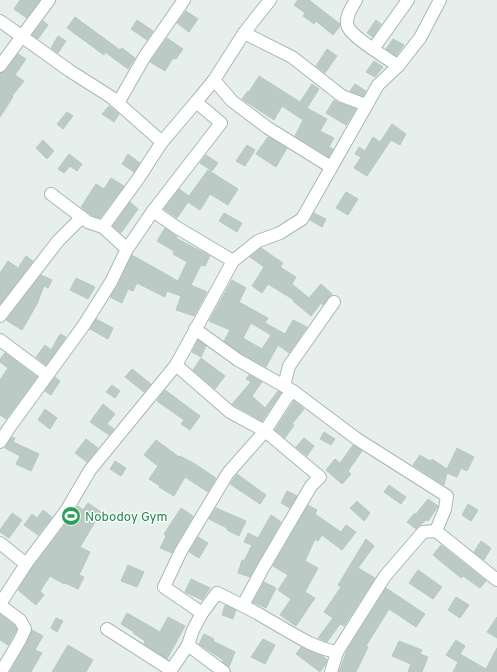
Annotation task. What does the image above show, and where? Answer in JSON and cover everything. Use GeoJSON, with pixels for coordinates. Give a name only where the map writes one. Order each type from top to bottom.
{"type":"FeatureCollection","features":[{"type":"Feature","properties":{"kind":"street"},"geometry":{"type":"LineString","coordinates":[[0,66],[49,0]]}},
{"type":"Feature","properties":{"kind":"street"},"geometry":{"type":"LineString","coordinates":[[118,103],[144,56],[184,0]]}},
{"type":"Feature","properties":{"kind":"street"},"geometry":{"type":"LineString","coordinates":[[103,227],[138,179],[162,142],[214,80],[244,33],[270,0]]}},
{"type":"Feature","properties":{"kind":"street"},"geometry":{"type":"LineString","coordinates":[[356,0],[347,19],[348,26],[353,33],[398,66]]}},
{"type":"Feature","properties":{"kind":"street"},"geometry":{"type":"LineString","coordinates":[[373,49],[408,0]]}},
{"type":"Feature","properties":{"kind":"street"},"geometry":{"type":"LineString","coordinates":[[2,672],[25,629],[20,620],[0,604],[26,564],[66,511],[90,470],[176,365],[233,261],[258,241],[280,233],[302,218],[378,85],[398,66],[420,38],[440,0]]}},
{"type":"Feature","properties":{"kind":"street"},"geometry":{"type":"LineString","coordinates":[[0,22],[70,71],[111,97],[162,142]]}},
{"type":"Feature","properties":{"kind":"street"},"geometry":{"type":"LineString","coordinates":[[244,33],[292,57],[342,96],[366,105]]}},
{"type":"Feature","properties":{"kind":"street"},"geometry":{"type":"LineString","coordinates":[[214,80],[232,101],[268,128],[331,167]]}},
{"type":"Feature","properties":{"kind":"street"},"geometry":{"type":"LineString","coordinates":[[0,442],[4,425],[47,375],[84,325],[111,282],[127,249],[153,211],[221,123],[196,102]]}},
{"type":"Feature","properties":{"kind":"street"},"geometry":{"type":"LineString","coordinates":[[51,194],[88,222],[103,227],[127,249]]}},
{"type":"Feature","properties":{"kind":"street"},"geometry":{"type":"LineString","coordinates":[[153,211],[176,227],[233,261]]}},
{"type":"Feature","properties":{"kind":"street"},"geometry":{"type":"LineString","coordinates":[[0,316],[58,241],[82,217]]}},
{"type":"Feature","properties":{"kind":"street"},"geometry":{"type":"LineString","coordinates":[[202,613],[164,587],[181,551],[228,473],[265,431],[287,397],[289,366],[334,302]]}},
{"type":"Feature","properties":{"kind":"street"},"geometry":{"type":"LineString","coordinates":[[195,329],[238,360],[288,388],[357,439],[447,496],[445,509],[436,531]]}},
{"type":"Feature","properties":{"kind":"street"},"geometry":{"type":"LineString","coordinates":[[0,340],[47,375]]}},
{"type":"Feature","properties":{"kind":"street"},"geometry":{"type":"LineString","coordinates":[[176,365],[230,412],[265,431],[320,477],[307,492],[266,562],[244,606]]}},
{"type":"Feature","properties":{"kind":"street"},"geometry":{"type":"LineString","coordinates":[[331,672],[337,652],[385,576],[424,532],[436,531],[497,580]]}},
{"type":"Feature","properties":{"kind":"street"},"geometry":{"type":"LineString","coordinates":[[0,543],[26,564]]}},
{"type":"Feature","properties":{"kind":"street"},"geometry":{"type":"LineString","coordinates":[[107,629],[171,670],[188,645],[193,630],[202,613],[217,593],[244,606],[289,632],[327,650],[337,652]]}},
{"type":"Feature","properties":{"kind":"street"},"geometry":{"type":"LineString","coordinates":[[188,645],[224,672]]}},
{"type":"Feature","properties":{"kind":"building"},"geometry":{"type":"Polygon","coordinates":[[[20,0],[40,0],[27,18],[14,9],[20,0]]]}},
{"type":"Feature","properties":{"kind":"building"},"geometry":{"type":"Polygon","coordinates":[[[298,0],[309,0],[340,24],[333,35],[316,21],[314,24],[303,16],[305,13],[294,5],[298,0]]]}},
{"type":"Feature","properties":{"kind":"building"},"geometry":{"type":"Polygon","coordinates":[[[186,11],[198,19],[189,32],[177,23],[186,11]]]}},
{"type":"Feature","properties":{"kind":"building"},"geometry":{"type":"Polygon","coordinates":[[[75,17],[120,50],[122,48],[135,58],[128,69],[105,52],[104,55],[67,28],[75,17]]]}},
{"type":"Feature","properties":{"kind":"building"},"geometry":{"type":"Polygon","coordinates":[[[137,20],[153,31],[147,40],[131,29],[137,20]]]}},
{"type":"Feature","properties":{"kind":"building"},"geometry":{"type":"Polygon","coordinates":[[[376,20],[381,24],[373,37],[367,33],[376,20]]]}},
{"type":"Feature","properties":{"kind":"building"},"geometry":{"type":"Polygon","coordinates":[[[43,21],[48,25],[38,39],[32,35],[43,21]]]}},
{"type":"Feature","properties":{"kind":"building"},"geometry":{"type":"Polygon","coordinates":[[[58,36],[66,41],[58,53],[51,48],[58,36]]]}},
{"type":"Feature","properties":{"kind":"building"},"geometry":{"type":"Polygon","coordinates":[[[167,38],[183,49],[176,59],[173,58],[165,71],[150,62],[167,38]]]}},
{"type":"Feature","properties":{"kind":"building"},"geometry":{"type":"Polygon","coordinates":[[[393,39],[404,45],[396,56],[386,49],[393,39]]]}},
{"type":"Feature","properties":{"kind":"building"},"geometry":{"type":"Polygon","coordinates":[[[327,49],[337,56],[325,73],[316,66],[327,49]]]}},
{"type":"Feature","properties":{"kind":"building"},"geometry":{"type":"Polygon","coordinates":[[[18,54],[26,59],[15,75],[24,81],[12,96],[13,97],[0,117],[0,73],[6,70],[18,54]]]}},
{"type":"Feature","properties":{"kind":"building"},"geometry":{"type":"Polygon","coordinates":[[[374,61],[383,67],[375,77],[366,72],[374,61]]]}},
{"type":"Feature","properties":{"kind":"building"},"geometry":{"type":"Polygon","coordinates":[[[259,76],[300,102],[312,84],[319,89],[307,108],[327,119],[320,131],[334,138],[329,147],[333,149],[329,157],[295,136],[303,120],[282,106],[274,120],[242,99],[248,91],[249,92],[259,76]]]}},
{"type":"Feature","properties":{"kind":"building"},"geometry":{"type":"Polygon","coordinates":[[[355,84],[366,91],[363,96],[350,91],[355,84]]]}},
{"type":"Feature","properties":{"kind":"building"},"geometry":{"type":"Polygon","coordinates":[[[334,100],[356,109],[346,125],[326,113],[334,100]]]}},
{"type":"Feature","properties":{"kind":"building"},"geometry":{"type":"Polygon","coordinates":[[[109,106],[119,114],[114,122],[102,114],[109,106]]]}},
{"type":"Feature","properties":{"kind":"building"},"geometry":{"type":"Polygon","coordinates":[[[67,112],[73,116],[63,129],[57,124],[67,112]]]}},
{"type":"Feature","properties":{"kind":"building"},"geometry":{"type":"Polygon","coordinates":[[[392,124],[406,134],[400,145],[391,140],[367,176],[354,168],[361,157],[355,154],[359,147],[365,151],[373,137],[380,142],[392,124]]]}},
{"type":"Feature","properties":{"kind":"building"},"geometry":{"type":"Polygon","coordinates":[[[268,137],[287,148],[276,167],[256,154],[268,137]]]}},
{"type":"Feature","properties":{"kind":"building"},"geometry":{"type":"Polygon","coordinates":[[[43,140],[54,151],[47,159],[36,148],[43,140]]]}},
{"type":"Feature","properties":{"kind":"building"},"geometry":{"type":"Polygon","coordinates":[[[247,145],[255,150],[245,166],[236,161],[247,145]]]}},
{"type":"Feature","properties":{"kind":"building"},"geometry":{"type":"Polygon","coordinates":[[[69,154],[82,164],[77,171],[70,166],[64,173],[58,169],[69,154]]]}},
{"type":"Feature","properties":{"kind":"building"},"geometry":{"type":"Polygon","coordinates":[[[128,154],[140,163],[134,172],[122,164],[128,154]]]}},
{"type":"Feature","properties":{"kind":"building"},"geometry":{"type":"Polygon","coordinates":[[[206,155],[218,163],[212,171],[200,163],[206,155]]]}},
{"type":"Feature","properties":{"kind":"building"},"geometry":{"type":"Polygon","coordinates":[[[208,170],[238,189],[228,205],[210,194],[200,210],[188,202],[177,218],[164,209],[179,189],[189,196],[208,170]]]}},
{"type":"Feature","properties":{"kind":"building"},"geometry":{"type":"Polygon","coordinates":[[[111,178],[124,186],[100,218],[93,216],[81,207],[96,184],[104,189],[111,178]]]}},
{"type":"Feature","properties":{"kind":"building"},"geometry":{"type":"Polygon","coordinates":[[[346,192],[358,199],[348,215],[336,208],[346,192]]]}},
{"type":"Feature","properties":{"kind":"building"},"geometry":{"type":"Polygon","coordinates":[[[130,202],[138,209],[121,233],[113,226],[130,202]]]}},
{"type":"Feature","properties":{"kind":"building"},"geometry":{"type":"Polygon","coordinates":[[[224,213],[242,223],[237,232],[219,221],[224,213]]]}},
{"type":"Feature","properties":{"kind":"building"},"geometry":{"type":"Polygon","coordinates":[[[314,213],[326,219],[322,227],[310,220],[314,213]]]}},
{"type":"Feature","properties":{"kind":"building"},"geometry":{"type":"Polygon","coordinates":[[[165,228],[177,237],[176,238],[210,256],[205,266],[201,265],[191,285],[207,292],[194,316],[176,310],[181,296],[167,291],[165,297],[137,283],[133,291],[128,289],[122,303],[110,297],[118,285],[132,255],[178,281],[187,262],[173,254],[174,251],[157,241],[165,228]]]}},
{"type":"Feature","properties":{"kind":"building"},"geometry":{"type":"Polygon","coordinates":[[[261,248],[283,263],[280,267],[296,277],[292,284],[309,298],[321,284],[332,294],[323,305],[321,303],[311,316],[293,301],[294,300],[268,284],[262,293],[252,286],[264,267],[250,257],[261,248]]]}},
{"type":"Feature","properties":{"kind":"building"},"geometry":{"type":"Polygon","coordinates":[[[26,256],[33,261],[0,304],[0,273],[8,261],[18,268],[26,256]]]}},
{"type":"Feature","properties":{"kind":"building"},"geometry":{"type":"Polygon","coordinates":[[[41,275],[52,280],[48,288],[44,286],[37,304],[22,330],[6,320],[41,275]]]}},
{"type":"Feature","properties":{"kind":"building"},"geometry":{"type":"Polygon","coordinates":[[[76,278],[95,287],[88,299],[70,290],[76,278]]]}},
{"type":"Feature","properties":{"kind":"building"},"geometry":{"type":"Polygon","coordinates":[[[232,280],[246,288],[239,302],[268,318],[265,323],[285,334],[293,320],[307,327],[289,353],[278,345],[266,367],[242,354],[224,341],[230,330],[209,321],[232,280]],[[251,323],[243,338],[262,349],[271,335],[251,323]]]}},
{"type":"Feature","properties":{"kind":"building"},"geometry":{"type":"Polygon","coordinates":[[[96,319],[113,328],[108,339],[90,329],[96,319]]]}},
{"type":"Feature","properties":{"kind":"building"},"geometry":{"type":"Polygon","coordinates":[[[60,334],[66,337],[46,365],[36,357],[45,345],[51,350],[60,334]]]}},
{"type":"Feature","properties":{"kind":"building"},"geometry":{"type":"Polygon","coordinates":[[[198,340],[206,346],[201,357],[192,352],[198,340]]]}},
{"type":"Feature","properties":{"kind":"building"},"geometry":{"type":"Polygon","coordinates":[[[5,353],[37,377],[6,419],[0,415],[0,380],[8,368],[0,362],[0,359],[5,353]]]}},
{"type":"Feature","properties":{"kind":"building"},"geometry":{"type":"Polygon","coordinates":[[[201,358],[225,376],[215,389],[193,370],[201,358]]]}},
{"type":"Feature","properties":{"kind":"building"},"geometry":{"type":"Polygon","coordinates":[[[132,369],[151,384],[144,392],[125,377],[132,369]]]}},
{"type":"Feature","properties":{"kind":"building"},"geometry":{"type":"Polygon","coordinates":[[[249,375],[262,382],[252,396],[265,408],[278,391],[281,393],[262,421],[232,404],[251,382],[246,379],[249,375]]]}},
{"type":"Feature","properties":{"kind":"building"},"geometry":{"type":"Polygon","coordinates":[[[55,377],[60,381],[51,395],[45,391],[55,377]]]}},
{"type":"Feature","properties":{"kind":"building"},"geometry":{"type":"Polygon","coordinates":[[[112,385],[120,391],[115,398],[106,392],[112,385]]]}},
{"type":"Feature","properties":{"kind":"building"},"geometry":{"type":"Polygon","coordinates":[[[165,390],[200,416],[190,430],[181,424],[184,420],[157,401],[165,390]]]}},
{"type":"Feature","properties":{"kind":"building"},"geometry":{"type":"Polygon","coordinates":[[[294,401],[304,409],[292,424],[294,425],[285,438],[275,430],[294,401]]]}},
{"type":"Feature","properties":{"kind":"building"},"geometry":{"type":"Polygon","coordinates":[[[103,404],[115,414],[107,424],[114,429],[109,435],[90,422],[103,404]]]}},
{"type":"Feature","properties":{"kind":"building"},"geometry":{"type":"Polygon","coordinates":[[[45,409],[57,418],[50,429],[38,420],[45,409]]]}},
{"type":"Feature","properties":{"kind":"building"},"geometry":{"type":"Polygon","coordinates":[[[324,432],[335,439],[331,445],[320,439],[324,432]]]}},
{"type":"Feature","properties":{"kind":"building"},"geometry":{"type":"Polygon","coordinates":[[[12,437],[15,438],[13,442],[39,454],[31,471],[16,464],[20,456],[5,448],[12,437]]]}},
{"type":"Feature","properties":{"kind":"building"},"geometry":{"type":"Polygon","coordinates":[[[304,438],[314,446],[307,456],[296,447],[304,438]]]}},
{"type":"Feature","properties":{"kind":"building"},"geometry":{"type":"Polygon","coordinates":[[[86,439],[98,448],[87,462],[75,453],[86,439]]]}},
{"type":"Feature","properties":{"kind":"building"},"geometry":{"type":"Polygon","coordinates":[[[156,440],[179,457],[180,456],[195,464],[216,478],[208,492],[185,477],[174,496],[149,479],[158,466],[144,455],[156,440]]]}},
{"type":"Feature","properties":{"kind":"building"},"geometry":{"type":"Polygon","coordinates":[[[353,445],[362,451],[348,471],[351,474],[342,484],[326,470],[335,459],[340,463],[353,445]]]}},
{"type":"Feature","properties":{"kind":"building"},"geometry":{"type":"Polygon","coordinates":[[[457,448],[474,457],[467,471],[461,468],[457,477],[447,473],[444,485],[413,465],[420,455],[430,461],[432,459],[447,469],[457,448]]]}},
{"type":"Feature","properties":{"kind":"building"},"geometry":{"type":"Polygon","coordinates":[[[115,461],[126,468],[121,476],[110,469],[115,461]]]}},
{"type":"Feature","properties":{"kind":"building"},"geometry":{"type":"Polygon","coordinates":[[[237,474],[266,495],[260,504],[230,484],[237,474]]]}},
{"type":"Feature","properties":{"kind":"building"},"geometry":{"type":"Polygon","coordinates":[[[389,485],[406,497],[401,504],[384,492],[389,485]]]}},
{"type":"Feature","properties":{"kind":"building"},"geometry":{"type":"Polygon","coordinates":[[[287,491],[297,496],[290,508],[281,503],[287,491]]]}},
{"type":"Feature","properties":{"kind":"building"},"geometry":{"type":"Polygon","coordinates":[[[428,499],[438,506],[428,521],[426,520],[416,529],[407,522],[415,513],[416,514],[428,499]]]}},
{"type":"Feature","properties":{"kind":"building"},"geometry":{"type":"Polygon","coordinates":[[[357,501],[370,513],[364,521],[350,508],[357,501]]]}},
{"type":"Feature","properties":{"kind":"building"},"geometry":{"type":"Polygon","coordinates":[[[88,503],[101,512],[80,547],[90,552],[79,575],[84,577],[78,589],[65,583],[64,584],[50,576],[40,591],[44,595],[36,605],[18,590],[32,568],[78,506],[83,510],[88,503]]]}},
{"type":"Feature","properties":{"kind":"building"},"geometry":{"type":"Polygon","coordinates":[[[468,504],[478,510],[471,521],[462,515],[468,504]]]}},
{"type":"Feature","properties":{"kind":"building"},"geometry":{"type":"Polygon","coordinates":[[[308,505],[317,510],[315,514],[341,532],[346,525],[356,532],[342,550],[322,535],[318,541],[315,539],[305,561],[318,568],[305,592],[315,598],[296,626],[280,615],[291,599],[278,590],[288,575],[273,566],[308,505]]]}},
{"type":"Feature","properties":{"kind":"building"},"geometry":{"type":"Polygon","coordinates":[[[181,508],[193,516],[172,553],[160,548],[166,536],[164,534],[181,508]]]}},
{"type":"Feature","properties":{"kind":"building"},"geometry":{"type":"Polygon","coordinates":[[[216,508],[246,521],[239,536],[209,519],[216,508]]]}},
{"type":"Feature","properties":{"kind":"building"},"geometry":{"type":"Polygon","coordinates":[[[43,510],[52,517],[38,535],[24,525],[32,514],[37,518],[43,510]]]}},
{"type":"Feature","properties":{"kind":"building"},"geometry":{"type":"Polygon","coordinates":[[[12,513],[22,520],[9,538],[0,532],[0,530],[12,513]]]}},
{"type":"Feature","properties":{"kind":"building"},"geometry":{"type":"Polygon","coordinates":[[[271,515],[281,522],[250,577],[238,573],[242,560],[244,561],[252,545],[244,542],[248,533],[258,538],[271,515]]]}},
{"type":"Feature","properties":{"kind":"building"},"geometry":{"type":"Polygon","coordinates":[[[198,537],[208,543],[199,558],[189,552],[198,537]]]}},
{"type":"Feature","properties":{"kind":"building"},"geometry":{"type":"Polygon","coordinates":[[[366,539],[374,546],[358,568],[375,578],[344,626],[340,624],[327,642],[318,638],[333,618],[324,612],[341,587],[338,585],[366,539]]]}},
{"type":"Feature","properties":{"kind":"building"},"geometry":{"type":"Polygon","coordinates":[[[481,541],[491,548],[484,560],[474,552],[481,541]]]}},
{"type":"Feature","properties":{"kind":"building"},"geometry":{"type":"Polygon","coordinates":[[[441,545],[486,581],[480,588],[463,576],[461,578],[433,555],[441,545]]]}},
{"type":"Feature","properties":{"kind":"building"},"geometry":{"type":"Polygon","coordinates":[[[128,565],[144,572],[137,587],[121,581],[128,565]]]}},
{"type":"Feature","properties":{"kind":"building"},"geometry":{"type":"Polygon","coordinates":[[[418,570],[442,587],[433,599],[409,583],[418,570]]]}},
{"type":"Feature","properties":{"kind":"building"},"geometry":{"type":"Polygon","coordinates":[[[191,579],[210,588],[202,600],[185,592],[191,579]]]}},
{"type":"Feature","properties":{"kind":"building"},"geometry":{"type":"Polygon","coordinates":[[[264,582],[276,588],[266,608],[253,602],[264,582]]]}},
{"type":"Feature","properties":{"kind":"building"},"geometry":{"type":"Polygon","coordinates":[[[386,588],[425,614],[416,627],[389,609],[366,646],[368,647],[356,672],[339,672],[347,650],[386,588]]]}},
{"type":"Feature","properties":{"kind":"building"},"geometry":{"type":"Polygon","coordinates":[[[456,597],[469,605],[460,618],[448,610],[456,597]]]}},
{"type":"Feature","properties":{"kind":"building"},"geometry":{"type":"Polygon","coordinates":[[[225,605],[236,610],[233,619],[222,615],[225,605]]]}},
{"type":"Feature","properties":{"kind":"building"},"geometry":{"type":"Polygon","coordinates":[[[127,613],[160,632],[168,617],[185,626],[167,659],[144,644],[145,641],[121,624],[127,613]]]}},
{"type":"Feature","properties":{"kind":"building"},"geometry":{"type":"Polygon","coordinates":[[[0,614],[17,629],[8,645],[0,640],[0,614]]]}},
{"type":"Feature","properties":{"kind":"building"},"geometry":{"type":"Polygon","coordinates":[[[497,617],[497,638],[487,632],[497,617]]]}},
{"type":"Feature","properties":{"kind":"building"},"geometry":{"type":"Polygon","coordinates":[[[56,618],[63,621],[57,632],[51,628],[56,618]]]}},
{"type":"Feature","properties":{"kind":"building"},"geometry":{"type":"Polygon","coordinates":[[[32,630],[43,636],[35,650],[42,653],[31,672],[10,672],[26,644],[32,630]]]}},
{"type":"Feature","properties":{"kind":"building"},"geometry":{"type":"Polygon","coordinates":[[[204,634],[214,639],[213,641],[235,652],[229,667],[223,662],[223,660],[199,644],[204,634]]]}},
{"type":"Feature","properties":{"kind":"building"},"geometry":{"type":"Polygon","coordinates":[[[263,639],[275,645],[265,664],[251,657],[263,639]]]}},
{"type":"Feature","properties":{"kind":"building"},"geometry":{"type":"Polygon","coordinates":[[[456,640],[465,646],[460,654],[486,669],[497,648],[497,672],[453,672],[458,662],[446,655],[456,640]]]}},
{"type":"Feature","properties":{"kind":"building"},"geometry":{"type":"Polygon","coordinates":[[[399,641],[422,650],[420,654],[428,657],[422,672],[408,672],[411,664],[392,656],[399,641]]]}},
{"type":"Feature","properties":{"kind":"building"},"geometry":{"type":"Polygon","coordinates":[[[68,645],[93,660],[86,672],[52,672],[68,645]]]}},
{"type":"Feature","properties":{"kind":"building"},"geometry":{"type":"Polygon","coordinates":[[[301,647],[323,656],[327,660],[320,672],[296,654],[301,647]]]}},
{"type":"Feature","properties":{"kind":"place","name":"Nobodoy Gym"},"geometry":{"type":"Point","coordinates":[71,516]}}]}
